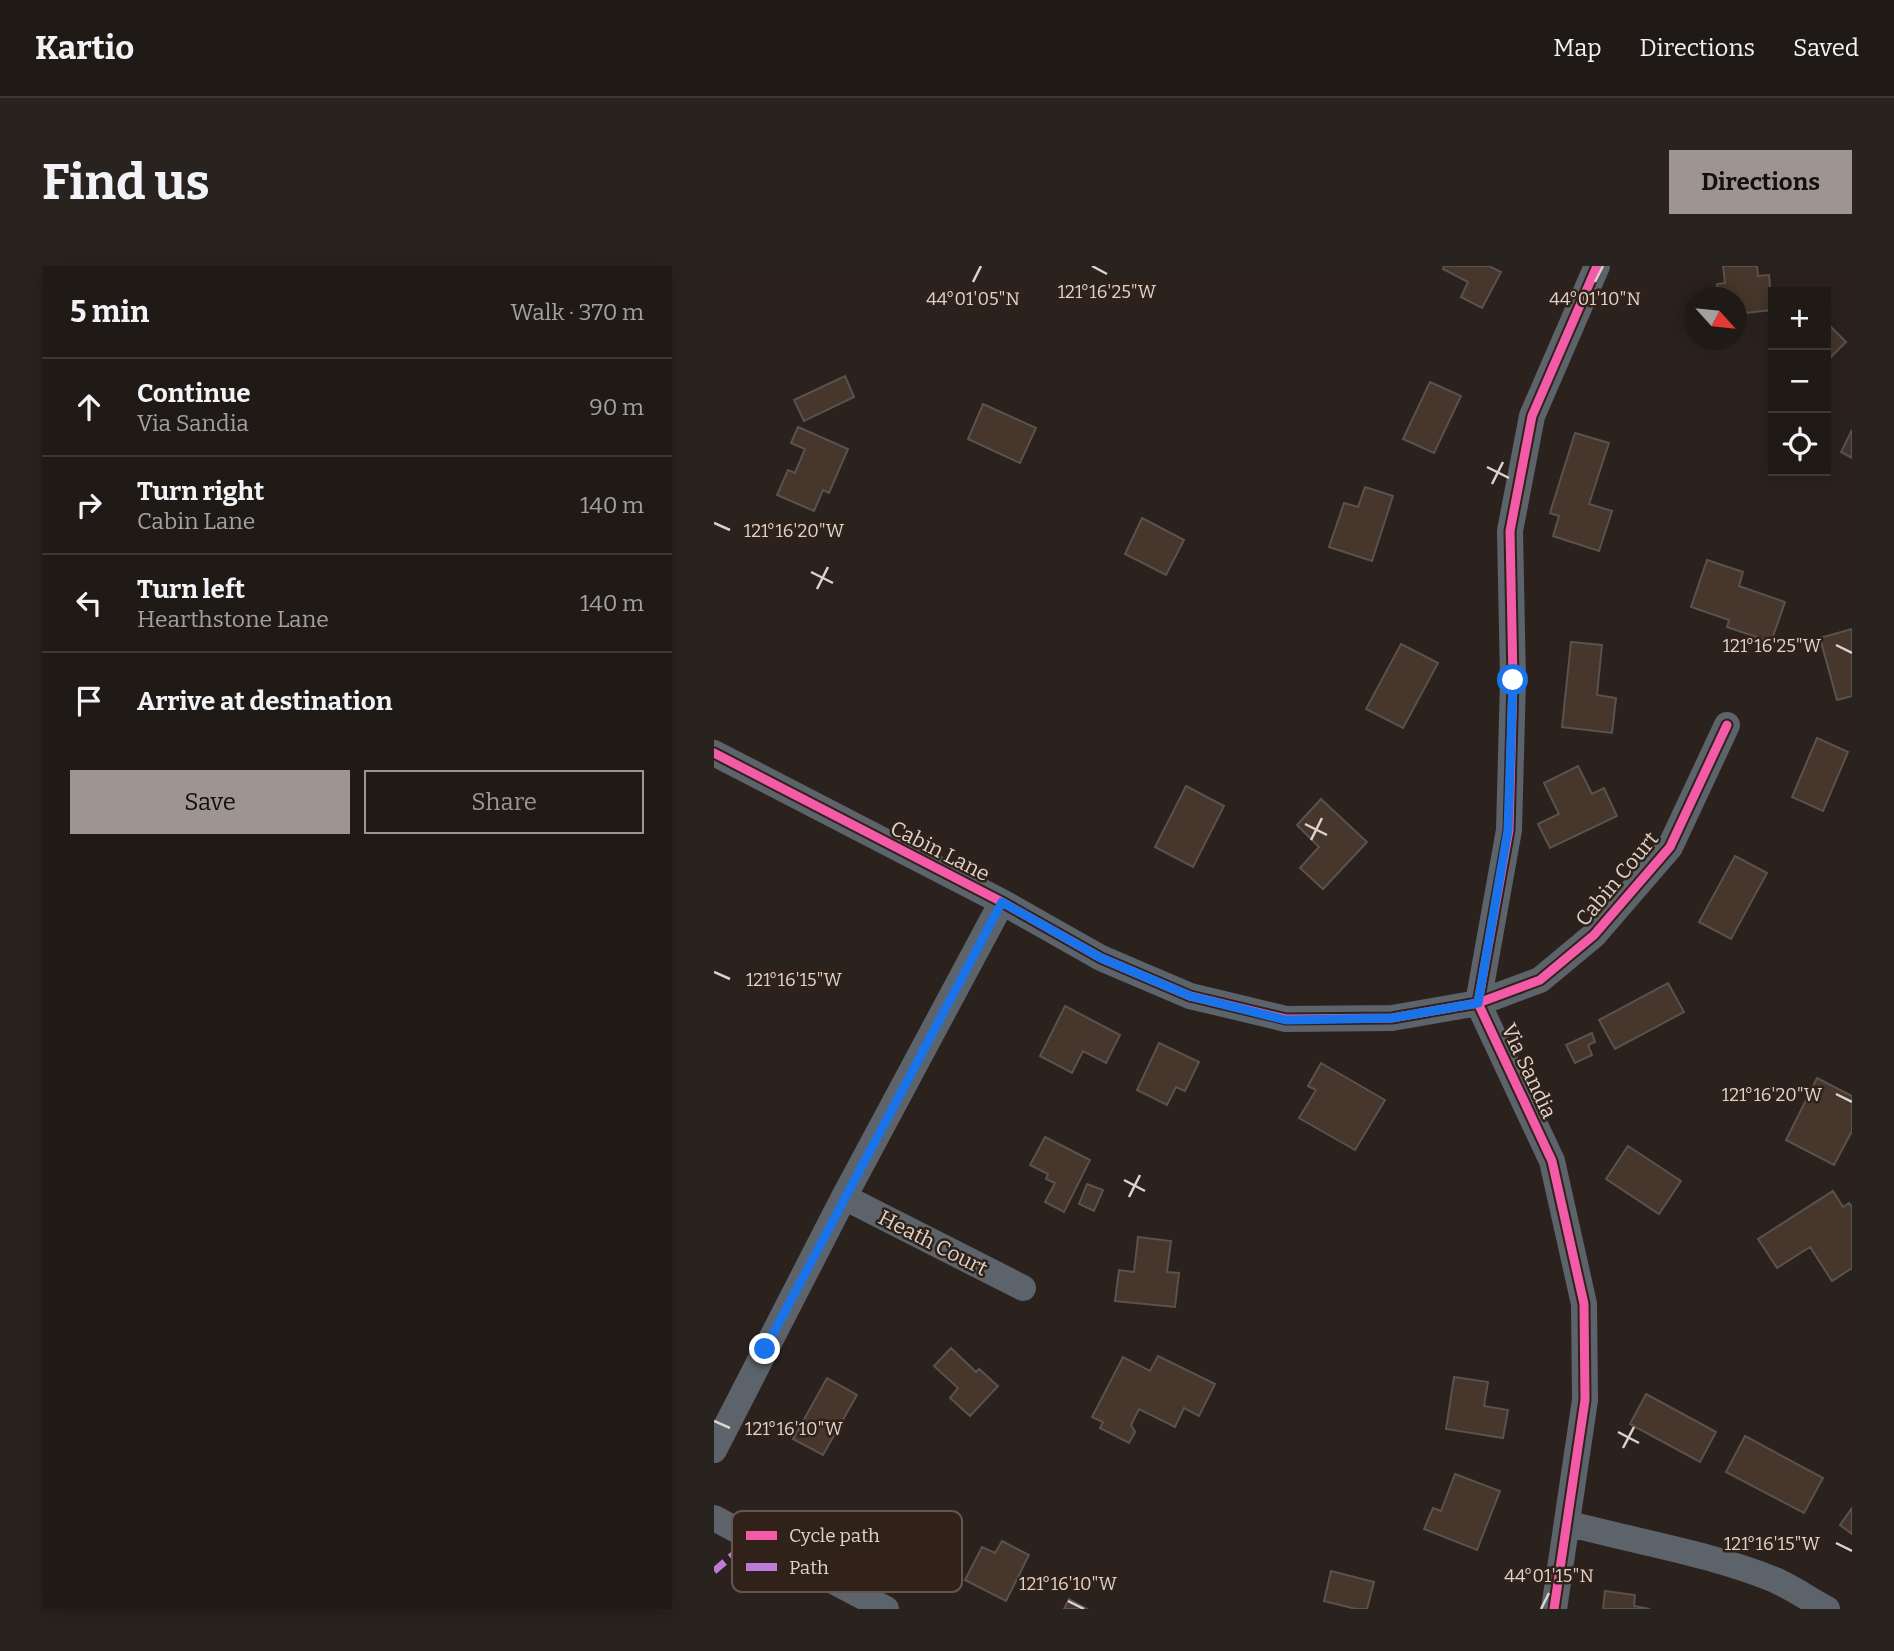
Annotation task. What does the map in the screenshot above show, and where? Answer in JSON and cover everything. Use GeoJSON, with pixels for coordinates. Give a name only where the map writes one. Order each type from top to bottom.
{"type":"FeatureCollection","features":[{"type":"Feature","properties":{"kind":"street"},"geometry":{"type":"LineString","coordinates":[[1478,1003],[1508,830],[1513,680],[1510,531],[1532,416],[1597,266]]}},
{"type":"Feature","properties":{"kind":"street","name":"Cabin Court"},"geometry":{"type":"LineString","coordinates":[[1478,1003],[1540,980],[1594,935],[1670,848],[1727,725]]}},
{"type":"Feature","properties":{"kind":"street","name":"Cabin Lane"},"geometry":{"type":"LineString","coordinates":[[714,753],[1002,902],[1101,958],[1190,996],[1286,1020],[1392,1018],[1478,1003]]}},
{"type":"Feature","properties":{"kind":"street"},"geometry":{"type":"LineString","coordinates":[[714,1450],[844,1197],[1002,902]]}},
{"type":"Feature","properties":{"kind":"street","name":"Via Sandia"},"geometry":{"type":"LineString","coordinates":[[1478,1003],[1552,1161],[1584,1304],[1585,1400],[1555,1609]]}},
{"type":"Feature","properties":{"kind":"street","name":"Heath Court"},"geometry":{"type":"LineString","coordinates":[[844,1197],[1023,1288]]}},
{"type":"Feature","properties":{"kind":"street"},"geometry":{"type":"LineString","coordinates":[[714,1518],[732,1528]]}},
{"type":"Feature","properties":{"kind":"street"},"geometry":{"type":"LineString","coordinates":[[1567,1523],[1623,1539],[1675,1548],[1776,1581],[1827,1609]]}},
{"type":"Feature","properties":{"kind":"street"},"geometry":{"type":"LineString","coordinates":[[854,1592],[886,1609]]}},
{"type":"Feature","properties":{"kind":"building"},"geometry":{"type":"Polygon","coordinates":[[[1444,266],[1489,266],[1501,272],[1482,308],[1461,297],[1468,282],[1443,269],[1444,266]]]}},
{"type":"Feature","properties":{"kind":"building"},"geometry":{"type":"Polygon","coordinates":[[[1723,266],[1757,266],[1758,276],[1769,275],[1768,310],[1747,313],[1747,287],[1717,287],[1717,284],[1725,283],[1723,266]]]}},
{"type":"Feature","properties":{"kind":"building"},"geometry":{"type":"Polygon","coordinates":[[[1831,327],[1846,342],[1831,357],[1831,327]]]}},
{"type":"Feature","properties":{"kind":"building"},"geometry":{"type":"Polygon","coordinates":[[[845,376],[854,397],[804,421],[794,400],[845,376]]]}},
{"type":"Feature","properties":{"kind":"building"},"geometry":{"type":"Polygon","coordinates":[[[1430,382],[1461,396],[1434,453],[1403,439],[1430,382]]]}},
{"type":"Feature","properties":{"kind":"building"},"geometry":{"type":"Polygon","coordinates":[[[983,404],[1036,428],[1020,463],[968,439],[983,404]]]}},
{"type":"Feature","properties":{"kind":"building"},"geometry":{"type":"Polygon","coordinates":[[[798,427],[848,449],[829,493],[823,490],[814,511],[777,495],[788,470],[795,473],[805,449],[791,443],[798,427]]]}},
{"type":"Feature","properties":{"kind":"building"},"geometry":{"type":"Polygon","coordinates":[[[1852,430],[1852,458],[1841,452],[1852,430]]]}},
{"type":"Feature","properties":{"kind":"building"},"geometry":{"type":"Polygon","coordinates":[[[1575,433],[1609,443],[1589,504],[1612,511],[1599,551],[1553,536],[1559,516],[1550,513],[1575,433]]]}},
{"type":"Feature","properties":{"kind":"building"},"geometry":{"type":"Polygon","coordinates":[[[1365,487],[1393,496],[1372,561],[1329,547],[1344,503],[1358,507],[1365,487]]]}},
{"type":"Feature","properties":{"kind":"building"},"geometry":{"type":"Polygon","coordinates":[[[1142,518],[1184,540],[1166,575],[1125,554],[1142,518]]]}},
{"type":"Feature","properties":{"kind":"building"},"geometry":{"type":"Polygon","coordinates":[[[1707,560],[1743,572],[1739,586],[1785,602],[1771,642],[1727,627],[1729,620],[1691,607],[1707,560]]]}},
{"type":"Feature","properties":{"kind":"building"},"geometry":{"type":"Polygon","coordinates":[[[1852,629],[1852,696],[1837,700],[1820,638],[1852,629]]]}},
{"type":"Feature","properties":{"kind":"building"},"geometry":{"type":"Polygon","coordinates":[[[1571,642],[1602,645],[1597,695],[1616,698],[1612,733],[1562,727],[1571,642]]]}},
{"type":"Feature","properties":{"kind":"building"},"geometry":{"type":"Polygon","coordinates":[[[1401,644],[1438,663],[1403,728],[1366,709],[1401,644]]]}},
{"type":"Feature","properties":{"kind":"building"},"geometry":{"type":"Polygon","coordinates":[[[1817,738],[1848,752],[1823,811],[1792,797],[1817,738]]]}},
{"type":"Feature","properties":{"kind":"building"},"geometry":{"type":"Polygon","coordinates":[[[1578,766],[1592,794],[1604,788],[1617,816],[1550,848],[1538,824],[1559,814],[1544,783],[1578,766]]]}},
{"type":"Feature","properties":{"kind":"building"},"geometry":{"type":"Polygon","coordinates":[[[1186,786],[1224,806],[1193,867],[1155,847],[1186,786]]]}},
{"type":"Feature","properties":{"kind":"building"},"geometry":{"type":"Polygon","coordinates":[[[1321,799],[1367,842],[1323,889],[1300,868],[1319,847],[1297,825],[1321,799]]]}},
{"type":"Feature","properties":{"kind":"building"},"geometry":{"type":"Polygon","coordinates":[[[1735,856],[1767,873],[1731,939],[1699,922],[1735,856]]]}},
{"type":"Feature","properties":{"kind":"building"},"geometry":{"type":"Polygon","coordinates":[[[1668,983],[1684,1012],[1615,1049],[1599,1020],[1668,983]]]}},
{"type":"Feature","properties":{"kind":"building"},"geometry":{"type":"Polygon","coordinates":[[[1065,1006],[1120,1035],[1106,1063],[1083,1051],[1072,1073],[1040,1056],[1065,1006]]]}},
{"type":"Feature","properties":{"kind":"building"},"geometry":{"type":"Polygon","coordinates":[[[1592,1033],[1595,1042],[1588,1045],[1592,1055],[1575,1063],[1566,1045],[1592,1033]]]}},
{"type":"Feature","properties":{"kind":"building"},"geometry":{"type":"Polygon","coordinates":[[[1159,1043],[1199,1062],[1185,1091],[1176,1087],[1167,1105],[1137,1090],[1159,1043]]]}},
{"type":"Feature","properties":{"kind":"building"},"geometry":{"type":"Polygon","coordinates":[[[1321,1063],[1385,1100],[1355,1150],[1299,1118],[1316,1090],[1308,1086],[1321,1063]]]}},
{"type":"Feature","properties":{"kind":"building"},"geometry":{"type":"Polygon","coordinates":[[[1817,1078],[1852,1096],[1852,1131],[1834,1165],[1786,1140],[1817,1078]]]}},
{"type":"Feature","properties":{"kind":"building"},"geometry":{"type":"Polygon","coordinates":[[[1045,1137],[1090,1160],[1064,1212],[1045,1202],[1055,1183],[1046,1179],[1048,1174],[1030,1165],[1045,1137]]]}},
{"type":"Feature","properties":{"kind":"building"},"geometry":{"type":"Polygon","coordinates":[[[1628,1146],[1681,1181],[1659,1214],[1606,1179],[1628,1146]]]}},
{"type":"Feature","properties":{"kind":"building"},"geometry":{"type":"Polygon","coordinates":[[[1087,1184],[1103,1190],[1094,1211],[1079,1204],[1087,1184]]]}},
{"type":"Feature","properties":{"kind":"building"},"geometry":{"type":"Polygon","coordinates":[[[1833,1191],[1843,1207],[1849,1203],[1852,1207],[1852,1268],[1832,1281],[1810,1247],[1777,1268],[1758,1239],[1833,1191]]]}},
{"type":"Feature","properties":{"kind":"building"},"geometry":{"type":"Polygon","coordinates":[[[1138,1237],[1171,1241],[1167,1272],[1179,1273],[1175,1307],[1115,1301],[1119,1270],[1134,1272],[1138,1237]]]}},
{"type":"Feature","properties":{"kind":"building"},"geometry":{"type":"Polygon","coordinates":[[[951,1348],[976,1372],[979,1369],[998,1386],[970,1416],[950,1398],[958,1388],[934,1366],[951,1348]]]}},
{"type":"Feature","properties":{"kind":"building"},"geometry":{"type":"Polygon","coordinates":[[[1158,1356],[1215,1384],[1199,1416],[1184,1408],[1175,1427],[1139,1409],[1131,1425],[1135,1432],[1129,1443],[1100,1428],[1103,1422],[1092,1417],[1123,1357],[1150,1371],[1158,1356]]]}},
{"type":"Feature","properties":{"kind":"building"},"geometry":{"type":"Polygon","coordinates":[[[1454,1377],[1488,1382],[1484,1406],[1508,1410],[1503,1438],[1446,1429],[1454,1377]]]}},
{"type":"Feature","properties":{"kind":"building"},"geometry":{"type":"Polygon","coordinates":[[[827,1378],[857,1395],[823,1455],[793,1439],[827,1378]]]}},
{"type":"Feature","properties":{"kind":"building"},"geometry":{"type":"Polygon","coordinates":[[[1646,1394],[1716,1432],[1700,1462],[1630,1424],[1646,1394]]]}},
{"type":"Feature","properties":{"kind":"building"},"geometry":{"type":"Polygon","coordinates":[[[1745,1436],[1823,1478],[1804,1513],[1726,1472],[1745,1436]]]}},
{"type":"Feature","properties":{"kind":"building"},"geometry":{"type":"Polygon","coordinates":[[[1455,1474],[1500,1491],[1477,1550],[1424,1529],[1433,1508],[1441,1511],[1455,1474]]]}},
{"type":"Feature","properties":{"kind":"building"},"geometry":{"type":"Polygon","coordinates":[[[1852,1508],[1852,1534],[1840,1525],[1852,1508]]]}},
{"type":"Feature","properties":{"kind":"building"},"geometry":{"type":"Polygon","coordinates":[[[1002,1541],[1029,1555],[1006,1601],[965,1580],[982,1547],[995,1553],[1002,1541]]]}},
{"type":"Feature","properties":{"kind":"building"},"geometry":{"type":"Polygon","coordinates":[[[1331,1571],[1374,1582],[1367,1609],[1324,1601],[1331,1571]]]}},
{"type":"Feature","properties":{"kind":"building"},"geometry":{"type":"Polygon","coordinates":[[[1605,1591],[1635,1595],[1634,1606],[1650,1609],[1603,1609],[1605,1591]]]}},
{"type":"Feature","properties":{"kind":"building"},"geometry":{"type":"Polygon","coordinates":[[[1069,1599],[1087,1609],[1064,1609],[1069,1599]]]}},
{"type":"Feature","properties":{"kind":"marked path"},"geometry":{"type":"LineString","coordinates":[[714,1571],[732,1556]]}},
{"type":"Feature","properties":{"kind":"cycle path"},"geometry":{"type":"LineString","coordinates":[[1554,1609],[1585,1400],[1584,1304],[1552,1161],[1478,1003],[1509,830],[1513,680],[1510,531],[1532,416],[1597,266]]}},
{"type":"Feature","properties":{"kind":"cycle path"},"geometry":{"type":"LineString","coordinates":[[714,753],[1002,902],[1101,958],[1190,996],[1286,1019],[1392,1018],[1478,1003],[1540,980],[1594,935],[1670,847],[1727,725]]}},
{"type":"Feature","properties":{"kind":"route"},"geometry":{"type":"LineString","coordinates":[[765,1349],[1002,902],[1101,958],[1190,996],[1286,1020],[1392,1018],[1478,1003],[1508,830],[1513,680]]}}]}
